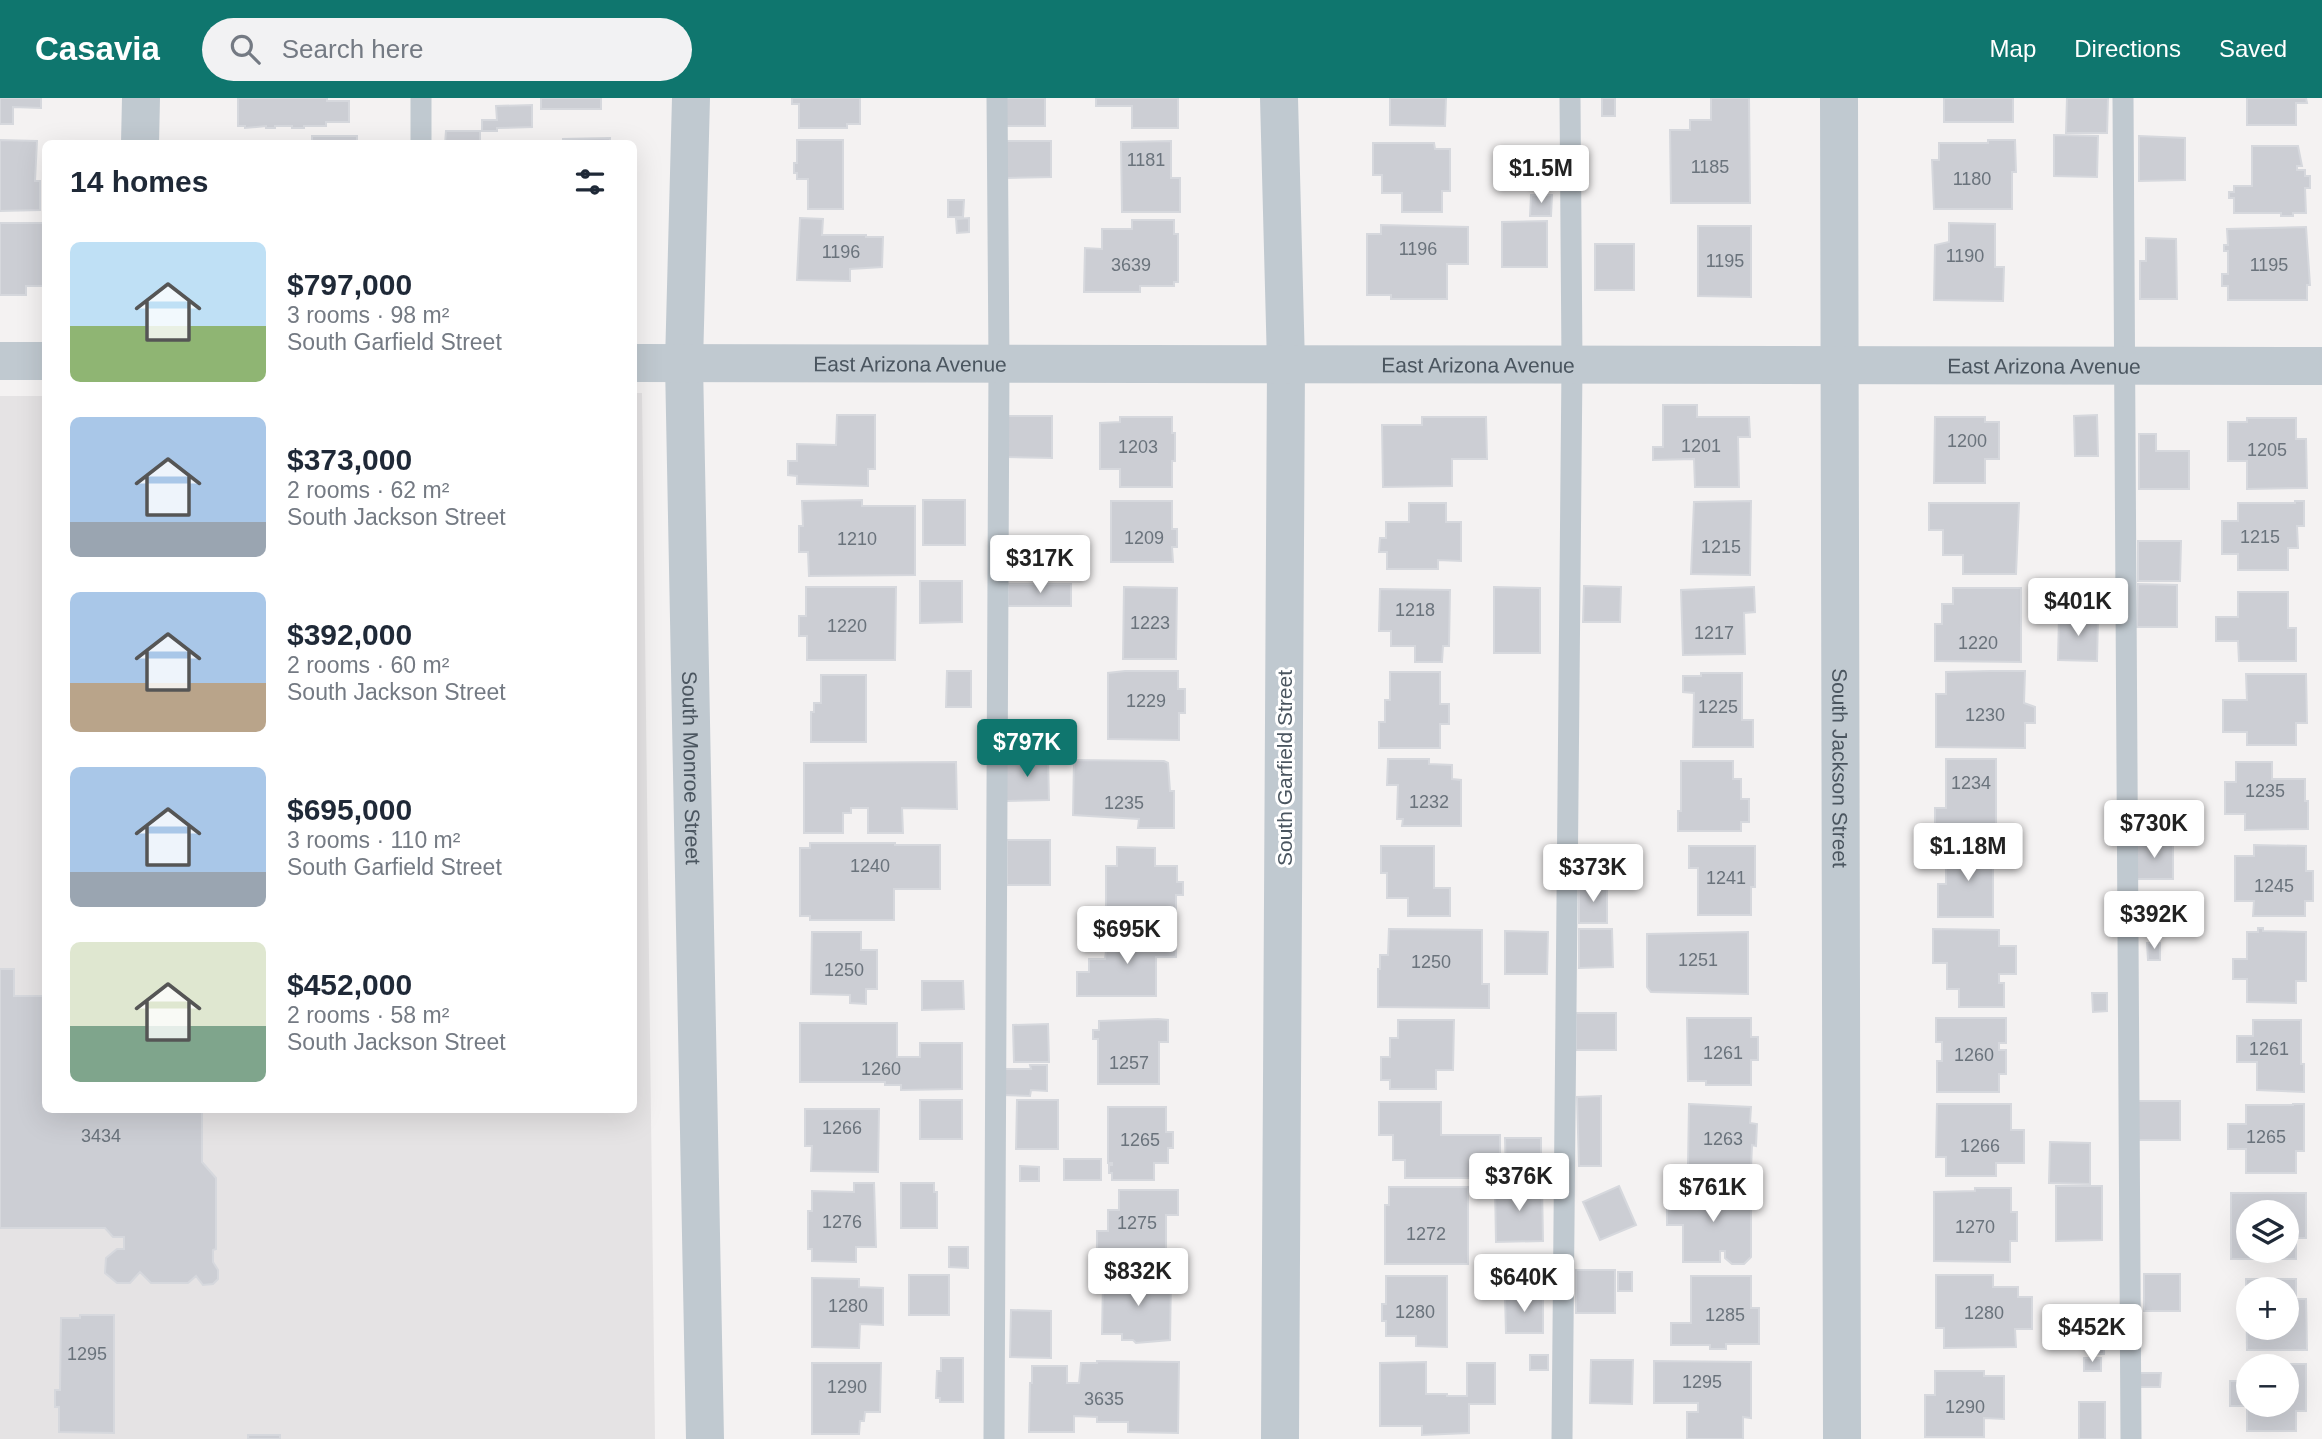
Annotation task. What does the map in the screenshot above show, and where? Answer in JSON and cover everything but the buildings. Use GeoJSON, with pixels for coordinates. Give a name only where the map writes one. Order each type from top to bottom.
{"type":"FeatureCollection","features":[{"type":"Feature","properties":{"kind":"street"},"geometry":{"type":"LineString","coordinates":[[140,140],[141,98]]}},
{"type":"Feature","properties":{"kind":"street","name":"South Monroe Street"},"geometry":{"type":"LineString","coordinates":[[691,98],[684,363],[705,1439]]}},
{"type":"Feature","properties":{"kind":"street","name":"South Garfield Street"},"geometry":{"type":"LineString","coordinates":[[1279,98],[1286,364],[1280,1439]]}},
{"type":"Feature","properties":{"kind":"street","name":"South Jackson Street"},"geometry":{"type":"LineString","coordinates":[[1839,98],[1842,1439]]}},
{"type":"Feature","properties":{"kind":"street"},"geometry":{"type":"LineString","coordinates":[[0,361],[42,361]]}},
{"type":"Feature","properties":{"kind":"street","name":"East Arizona Avenue"},"geometry":{"type":"LineString","coordinates":[[637,363],[2322,366]]}},
{"type":"Feature","properties":{"kind":"lane"},"geometry":{"type":"LineString","coordinates":[[421,98],[421,140]]}},
{"type":"Feature","properties":{"kind":"lane"},"geometry":{"type":"LineString","coordinates":[[995,1439],[999,363],[997,98]]}},
{"type":"Feature","properties":{"kind":"lane"},"geometry":{"type":"LineString","coordinates":[[1562,1439],[1572,365],[1570,98]]}},
{"type":"Feature","properties":{"kind":"lane"},"geometry":{"type":"LineString","coordinates":[[2123,98],[2131,1439]]}},
{"type":"Feature","properties":{"kind":"shaded area"},"geometry":{"type":"Polygon","coordinates":[[[637,393],[642,393],[655,1439],[0,1439],[0,396],[42,396],[42,1113],[637,1113],[637,393]]]}}]}
